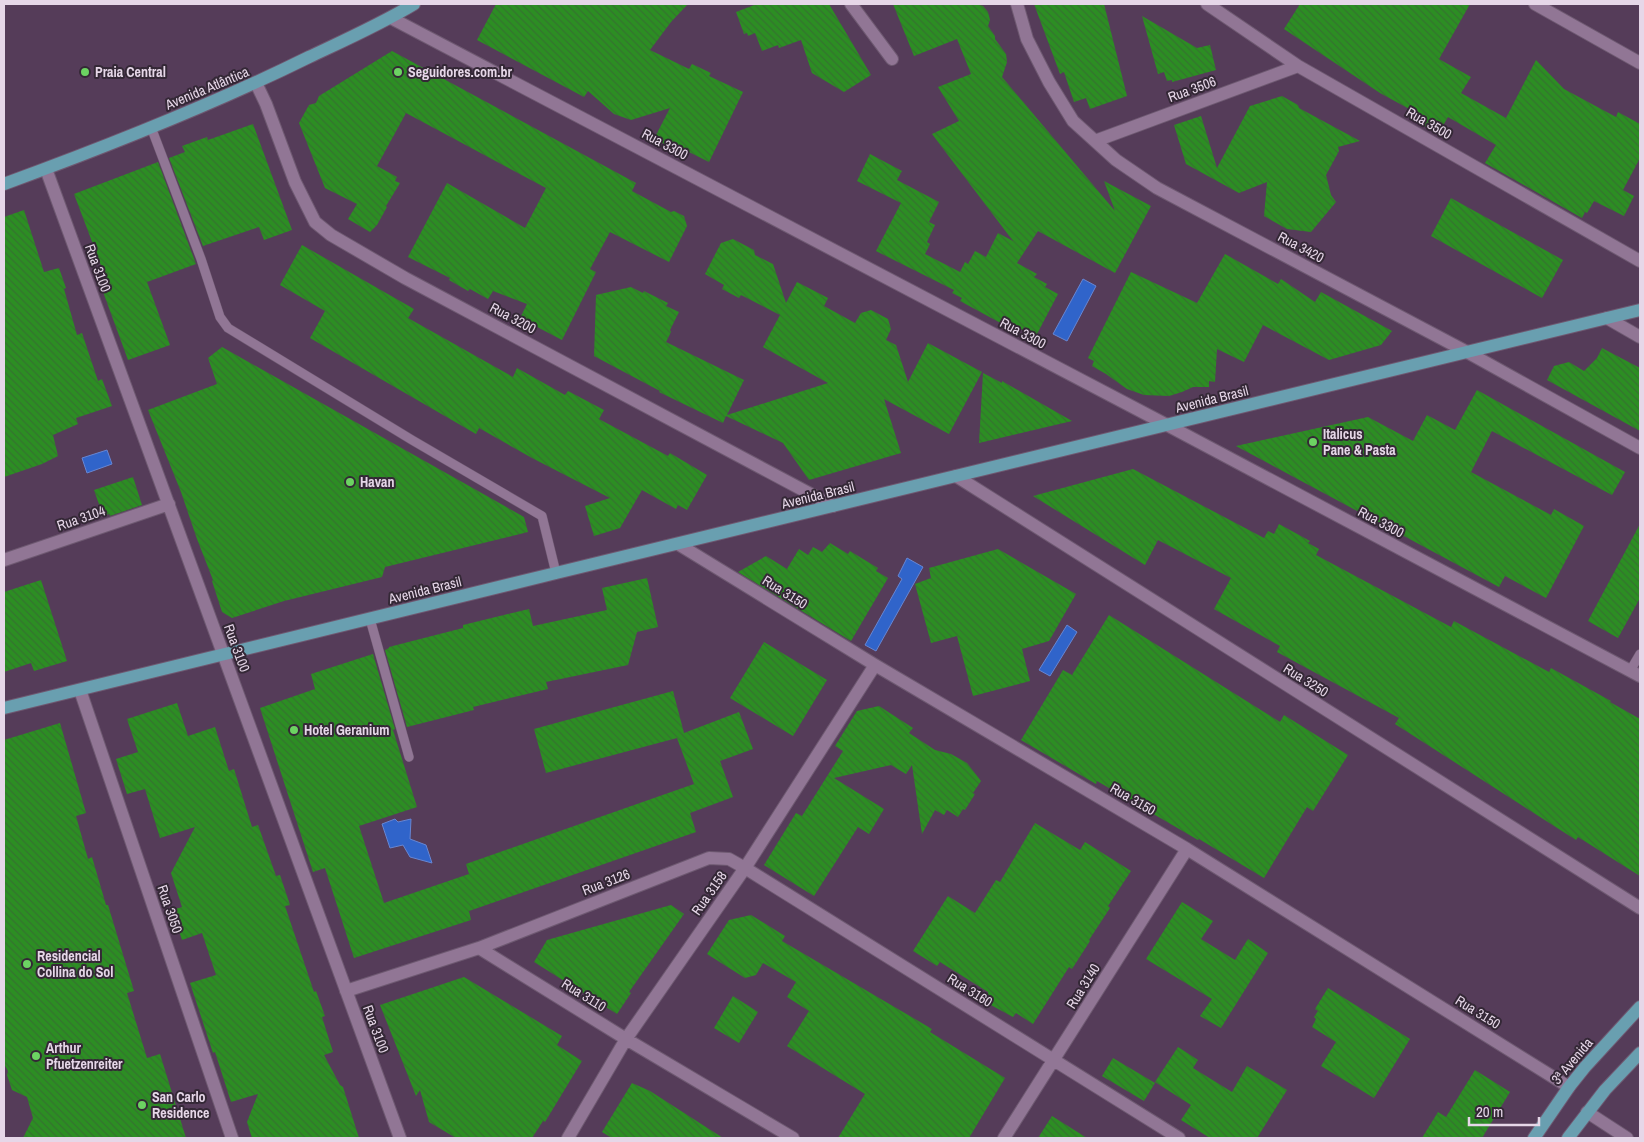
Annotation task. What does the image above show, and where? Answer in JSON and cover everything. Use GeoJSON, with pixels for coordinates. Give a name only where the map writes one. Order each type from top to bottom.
{"type":"FeatureCollection","features":[{"type":"Feature","properties":{"kind":"main road","name":"Avenida Atlântica"},"geometry":{"type":"LineString","coordinates":[[4,184],[46,169],[256,84],[391,18],[414,4]]}},
{"type":"Feature","properties":{"kind":"main road","name":"Avenida Brasil"},"geometry":{"type":"LineString","coordinates":[[4,708],[1640,310]]}},
{"type":"Feature","properties":{"kind":"main road","name":"3ª Avenida"},"geometry":{"type":"LineString","coordinates":[[1534,1138],[1585,1067],[1640,1007]]}},
{"type":"Feature","properties":{"kind":"main road"},"geometry":{"type":"LineString","coordinates":[[1568,1138],[1605,1090],[1640,1053]]}},
{"type":"Feature","properties":{"kind":"street"},"geometry":{"type":"LineString","coordinates":[[851,4],[892,59]]}},
{"type":"Feature","properties":{"kind":"street","name":"Rua 3420"},"geometry":{"type":"LineString","coordinates":[[1017,4],[1027,39],[1049,82],[1073,121],[1116,160],[1157,188],[1467,352],[1640,448]]}},
{"type":"Feature","properties":{"kind":"street","name":"Rua 3500"},"geometry":{"type":"LineString","coordinates":[[1207,4],[1298,66],[1640,261]]}},
{"type":"Feature","properties":{"kind":"street"},"geometry":{"type":"LineString","coordinates":[[1535,4],[1640,63]]}},
{"type":"Feature","properties":{"kind":"street","name":"Rua 3300"},"geometry":{"type":"LineString","coordinates":[[391,18],[1635,673]]}},
{"type":"Feature","properties":{"kind":"street","name":"Rua 3506"},"geometry":{"type":"LineString","coordinates":[[1095,141],[1298,66]]}},
{"type":"Feature","properties":{"kind":"street","name":"Rua 3200"},"geometry":{"type":"LineString","coordinates":[[256,84],[266,104],[295,182],[315,222],[331,235],[405,278],[833,506]]}},
{"type":"Feature","properties":{"kind":"street","name":"Rua 3100"},"geometry":{"type":"LineString","coordinates":[[46,169],[401,1137]]}},
{"type":"Feature","properties":{"kind":"street"},"geometry":{"type":"LineString","coordinates":[[1607,318],[1640,337]]}},
{"type":"Feature","properties":{"kind":"street","name":"Rua 3250"},"geometry":{"type":"LineString","coordinates":[[956,476],[1640,908]]}},
{"type":"Feature","properties":{"kind":"street","name":"Rua 3104"},"geometry":{"type":"LineString","coordinates":[[4,560],[168,504]]}},
{"type":"Feature","properties":{"kind":"street","name":"Rua 3150"},"geometry":{"type":"LineString","coordinates":[[678,544],[874,665],[1187,849],[1569,1087]]}},
{"type":"Feature","properties":{"kind":"street","name":"Rua 3158"},"geometry":{"type":"LineString","coordinates":[[568,1138],[626,1040],[745,868],[874,665]]}},
{"type":"Feature","properties":{"kind":"street","name":"Rua 3050"},"geometry":{"type":"LineString","coordinates":[[80,690],[232,1138]]}},
{"type":"Feature","properties":{"kind":"street","name":"Rua 3140"},"geometry":{"type":"LineString","coordinates":[[1004,1138],[1187,849]]}},
{"type":"Feature","properties":{"kind":"street","name":"Rua 3126"},"geometry":{"type":"LineString","coordinates":[[479,948],[709,858],[729,860],[745,868]]}},
{"type":"Feature","properties":{"kind":"street","name":"Rua 3160"},"geometry":{"type":"LineString","coordinates":[[745,868],[1179,1138]]}},
{"type":"Feature","properties":{"kind":"street"},"geometry":{"type":"LineString","coordinates":[[346,991],[479,948]]}},
{"type":"Feature","properties":{"kind":"street","name":"Rua 3110"},"geometry":{"type":"LineString","coordinates":[[479,948],[626,1040],[794,1138]]}},
{"type":"Feature","properties":{"kind":"street"},"geometry":{"type":"LineString","coordinates":[[1587,1112],[1627,1138]]}},
{"type":"Feature","properties":{"kind":"lane"},"geometry":{"type":"LineString","coordinates":[[151,127],[202,259],[220,317],[228,328],[412,440],[542,516],[556,573]]}},
{"type":"Feature","properties":{"kind":"lane"},"geometry":{"type":"LineString","coordinates":[[370,619],[410,757]]}},
{"type":"Feature","properties":{"kind":"lane"},"geometry":{"type":"LineString","coordinates":[[1635,673],[1640,654]]}},
{"type":"Feature","properties":{"kind":"water"},"geometry":{"type":"Polygon","coordinates":[[[1083,279],[1096,286],[1067,341],[1053,334],[1083,279]]]}},
{"type":"Feature","properties":{"kind":"water"},"geometry":{"type":"Polygon","coordinates":[[[107,450],[112,464],[87,473],[82,458],[107,450]]]}},
{"type":"Feature","properties":{"kind":"water"},"geometry":{"type":"Polygon","coordinates":[[[907,558],[923,567],[876,651],[865,645],[902,579],[898,576],[907,558]]]}},
{"type":"Feature","properties":{"kind":"water"},"geometry":{"type":"Polygon","coordinates":[[[1067,625],[1077,632],[1050,676],[1039,670],[1067,625]]]}},
{"type":"Feature","properties":{"kind":"water"},"geometry":{"type":"Polygon","coordinates":[[[395,819],[398,822],[411,819],[410,839],[426,845],[432,863],[410,857],[403,845],[390,848],[382,824],[395,819]]]}},
{"type":"Feature","properties":{"kind":"building"},"geometry":{"type":"Polygon","coordinates":[[[496,4],[688,4],[671,22],[650,50],[689,69],[692,64],[711,73],[709,76],[743,92],[709,162],[675,145],[673,148],[654,139],[670,108],[631,120],[614,114],[588,91],[584,97],[477,40],[496,4]]]}},
{"type":"Feature","properties":{"kind":"building"},"geometry":{"type":"Polygon","coordinates":[[[757,4],[829,4],[871,75],[844,92],[812,73],[801,40],[779,48],[778,45],[762,51],[755,33],[748,36],[747,33],[744,34],[736,12],[757,4]]]}},
{"type":"Feature","properties":{"kind":"building"},"geometry":{"type":"Polygon","coordinates":[[[893,4],[977,4],[983,6],[988,12],[990,20],[988,26],[1006,54],[1007,62],[1002,77],[1115,211],[1104,181],[1151,206],[1115,273],[1038,231],[1017,263],[1037,274],[1034,277],[1047,284],[1045,287],[1058,294],[1037,334],[1024,327],[1023,330],[1010,324],[1008,327],[960,301],[962,298],[952,293],[954,290],[876,251],[901,203],[857,181],[870,154],[902,171],[897,180],[939,202],[929,222],[935,225],[927,242],[930,244],[925,254],[960,272],[965,262],[968,264],[975,251],[986,257],[998,233],[1013,241],[932,134],[959,121],[938,87],[971,74],[957,39],[914,56],[893,4]]]}},
{"type":"Feature","properties":{"kind":"building"},"geometry":{"type":"Polygon","coordinates":[[[1034,4],[1104,4],[1127,96],[1090,109],[1086,98],[1074,102],[1064,72],[1060,74],[1034,4]]]}},
{"type":"Feature","properties":{"kind":"building"},"geometry":{"type":"Polygon","coordinates":[[[1300,4],[1470,4],[1439,59],[1471,77],[1461,93],[1506,118],[1536,60],[1564,89],[1616,117],[1618,112],[1640,124],[1640,158],[1623,190],[1634,196],[1624,216],[1594,201],[1582,218],[1485,163],[1496,145],[1448,117],[1438,134],[1409,117],[1413,111],[1380,93],[1284,29],[1300,4]]]}},
{"type":"Feature","properties":{"kind":"building"},"geometry":{"type":"Polygon","coordinates":[[[1142,16],[1197,48],[1210,45],[1216,70],[1172,82],[1172,80],[1167,81],[1164,72],[1158,74],[1142,16]]]}},
{"type":"Feature","properties":{"kind":"building"},"geometry":{"type":"Polygon","coordinates":[[[392,51],[636,183],[632,191],[671,212],[674,211],[684,216],[687,226],[669,262],[610,232],[590,269],[596,272],[562,340],[520,318],[527,304],[493,291],[488,299],[470,289],[468,291],[449,280],[450,278],[408,257],[447,183],[525,228],[546,188],[406,113],[377,166],[397,177],[395,181],[400,183],[387,207],[377,225],[370,232],[348,219],[357,204],[325,188],[299,123],[309,105],[316,103],[319,96],[392,51]]]}},
{"type":"Feature","properties":{"kind":"building"},"geometry":{"type":"Polygon","coordinates":[[[1282,96],[1298,105],[1299,108],[1360,141],[1338,147],[1339,151],[1326,175],[1331,195],[1336,202],[1311,232],[1287,229],[1264,216],[1267,182],[1239,193],[1186,164],[1174,125],[1201,116],[1217,168],[1250,106],[1282,96]]]}},
{"type":"Feature","properties":{"kind":"building"},"geometry":{"type":"Polygon","coordinates":[[[253,124],[292,230],[264,240],[259,227],[203,246],[169,158],[185,152],[182,146],[207,137],[208,140],[253,124]]]}},
{"type":"Feature","properties":{"kind":"building"},"geometry":{"type":"Polygon","coordinates":[[[158,162],[196,264],[147,282],[170,345],[128,360],[98,278],[105,276],[74,194],[158,162]]]}},
{"type":"Feature","properties":{"kind":"building"},"geometry":{"type":"Polygon","coordinates":[[[1451,198],[1563,260],[1542,298],[1431,236],[1451,198]]]}},
{"type":"Feature","properties":{"kind":"building"},"geometry":{"type":"Polygon","coordinates":[[[24,210],[44,272],[59,268],[66,288],[64,289],[77,335],[82,333],[98,381],[102,379],[112,406],[76,418],[78,424],[53,435],[58,456],[42,464],[4,477],[4,217],[24,210]]]}},
{"type":"Feature","properties":{"kind":"building"},"geometry":{"type":"Polygon","coordinates":[[[733,239],[754,250],[755,255],[773,264],[786,303],[797,282],[828,298],[824,306],[855,323],[861,313],[871,310],[888,319],[891,329],[886,340],[896,345],[908,382],[928,343],[982,372],[949,434],[884,399],[901,453],[809,480],[783,443],[726,416],[723,423],[659,392],[594,356],[596,295],[631,287],[668,303],[666,306],[679,312],[666,342],[744,380],[727,415],[828,383],[763,347],[780,315],[741,295],[739,298],[722,289],[724,285],[705,274],[721,243],[733,239]]]}},
{"type":"Feature","properties":{"kind":"building"},"geometry":{"type":"Polygon","coordinates":[[[302,245],[414,309],[408,318],[513,377],[517,368],[565,395],[568,391],[604,410],[599,419],[668,456],[670,453],[707,475],[687,510],[678,505],[676,509],[642,490],[620,528],[594,536],[585,506],[610,498],[479,428],[476,434],[310,338],[325,311],[280,285],[302,245]]]}},
{"type":"Feature","properties":{"kind":"building"},"geometry":{"type":"Polygon","coordinates":[[[1225,254],[1278,284],[1281,279],[1315,302],[1321,292],[1392,331],[1381,345],[1329,360],[1263,325],[1244,362],[1217,349],[1215,382],[1209,381],[1209,387],[1193,387],[1169,396],[1144,395],[1127,389],[1092,366],[1094,361],[1088,358],[1131,272],[1197,303],[1225,254]]]}},
{"type":"Feature","properties":{"kind":"building","name":"Havan"},"geometry":{"type":"Polygon","coordinates":[[[222,347],[524,517],[528,532],[385,567],[382,577],[284,601],[232,618],[222,612],[213,580],[181,492],[148,410],[217,384],[208,358],[222,347]]]}},
{"type":"Feature","properties":{"kind":"building"},"geometry":{"type":"Polygon","coordinates":[[[1602,348],[1640,368],[1640,431],[1547,380],[1554,366],[1569,362],[1584,371],[1597,358],[1602,348]]]}},
{"type":"Feature","properties":{"kind":"building"},"geometry":{"type":"Polygon","coordinates":[[[983,373],[1002,383],[1002,381],[1072,421],[979,443],[983,373]]]}},
{"type":"Feature","properties":{"kind":"building"},"geometry":{"type":"Polygon","coordinates":[[[1477,390],[1625,472],[1612,495],[1492,431],[1471,472],[1551,515],[1554,509],[1584,526],[1546,598],[1505,576],[1499,587],[1236,446],[1368,417],[1413,441],[1427,415],[1455,430],[1477,390]]]}},
{"type":"Feature","properties":{"kind":"building"},"geometry":{"type":"Polygon","coordinates":[[[1133,469],[1264,538],[1268,531],[1274,534],[1279,524],[1310,541],[1308,543],[1319,549],[1316,555],[1451,627],[1454,621],[1549,672],[1551,668],[1640,719],[1640,876],[1578,837],[1576,840],[1395,724],[1399,718],[1277,652],[1280,646],[1214,609],[1231,578],[1158,540],[1145,565],[1033,496],[1133,469]]]}},
{"type":"Feature","properties":{"kind":"building"},"geometry":{"type":"Polygon","coordinates":[[[133,477],[142,505],[110,516],[109,514],[103,516],[94,490],[133,477]]]}},
{"type":"Feature","properties":{"kind":"building"},"geometry":{"type":"Polygon","coordinates":[[[1640,524],[1640,598],[1618,638],[1588,621],[1640,524]]]}},
{"type":"Feature","properties":{"kind":"building"},"geometry":{"type":"Polygon","coordinates":[[[830,543],[848,554],[850,551],[878,568],[876,571],[888,578],[851,641],[738,572],[766,556],[787,569],[799,549],[808,555],[813,547],[822,552],[830,543]]]}},
{"type":"Feature","properties":{"kind":"building"},"geometry":{"type":"Polygon","coordinates":[[[998,549],[1076,594],[1049,641],[1022,649],[1030,681],[973,696],[957,636],[931,643],[915,584],[931,578],[929,568],[998,549]]]}},
{"type":"Feature","properties":{"kind":"building"},"geometry":{"type":"Polygon","coordinates":[[[647,578],[658,627],[637,632],[628,665],[546,682],[548,689],[473,707],[474,710],[407,727],[385,650],[389,647],[463,628],[463,625],[529,609],[533,626],[607,610],[602,588],[647,578]]]}},
{"type":"Feature","properties":{"kind":"building"},"geometry":{"type":"Polygon","coordinates":[[[41,580],[67,661],[34,671],[31,663],[4,672],[4,592],[41,580]]]}},
{"type":"Feature","properties":{"kind":"building"},"geometry":{"type":"Polygon","coordinates":[[[1109,615],[1280,722],[1284,715],[1348,755],[1313,811],[1307,807],[1264,878],[1097,781],[1096,784],[1021,740],[1063,670],[1072,675],[1109,615]]]}},
{"type":"Feature","properties":{"kind":"building"},"geometry":{"type":"Polygon","coordinates":[[[764,642],[827,680],[793,736],[730,698],[764,642]]]}},
{"type":"Feature","properties":{"kind":"building"},"geometry":{"type":"Polygon","coordinates":[[[373,654],[395,729],[393,730],[417,807],[359,826],[384,903],[469,874],[466,864],[694,784],[677,738],[546,773],[534,729],[673,691],[684,733],[739,712],[753,749],[720,761],[733,797],[690,813],[696,832],[469,911],[471,920],[354,958],[325,868],[313,872],[260,708],[315,689],[311,674],[373,654]]]}},
{"type":"Feature","properties":{"kind":"building"},"geometry":{"type":"Polygon","coordinates":[[[177,703],[188,736],[215,727],[229,771],[234,769],[252,827],[258,825],[276,876],[280,875],[290,905],[285,906],[314,992],[316,991],[325,1016],[322,1017],[333,1052],[324,1055],[340,1085],[343,1087],[359,1138],[252,1138],[247,1122],[258,1094],[231,1102],[190,983],[216,975],[202,933],[182,940],[172,910],[182,907],[171,873],[195,827],[160,838],[145,789],[127,794],[116,759],[138,752],[127,719],[177,703]]]}},
{"type":"Feature","properties":{"kind":"building"},"geometry":{"type":"Polygon","coordinates":[[[879,706],[913,728],[909,733],[935,750],[951,754],[967,763],[981,781],[965,810],[963,809],[958,817],[947,810],[944,815],[935,810],[922,834],[912,765],[906,774],[891,765],[834,778],[884,809],[869,834],[858,827],[814,896],[764,865],[796,813],[802,816],[843,751],[835,746],[857,711],[879,706]]]}},
{"type":"Feature","properties":{"kind":"building"},"geometry":{"type":"Polygon","coordinates":[[[60,723],[86,813],[76,816],[88,859],[92,857],[106,905],[108,905],[134,991],[127,993],[147,1058],[160,1054],[186,1138],[23,1138],[33,1118],[27,1097],[12,1090],[7,1075],[8,1071],[4,1064],[4,740],[60,723]]]}},
{"type":"Feature","properties":{"kind":"building"},"geometry":{"type":"Polygon","coordinates":[[[1035,823],[1080,850],[1085,842],[1131,871],[1108,906],[1110,908],[1090,941],[1072,969],[1069,967],[1033,1024],[1016,1013],[1013,1017],[989,1004],[988,992],[940,962],[937,966],[913,951],[948,896],[975,913],[996,880],[1000,882],[1035,823]]]}},
{"type":"Feature","properties":{"kind":"building"},"geometry":{"type":"Polygon","coordinates":[[[1182,902],[1213,921],[1201,939],[1235,960],[1248,939],[1268,953],[1221,1028],[1200,1016],[1212,999],[1146,959],[1182,902]]]}},
{"type":"Feature","properties":{"kind":"building"},"geometry":{"type":"Polygon","coordinates":[[[671,905],[684,914],[629,992],[631,993],[617,1014],[534,962],[547,940],[671,905]]]}},
{"type":"Feature","properties":{"kind":"building"},"geometry":{"type":"Polygon","coordinates":[[[751,915],[785,936],[782,941],[932,1029],[930,1032],[1005,1078],[969,1138],[838,1138],[865,1094],[787,1046],[809,1011],[787,997],[796,982],[763,963],[756,975],[745,978],[707,954],[729,920],[751,915]]]}},
{"type":"Feature","properties":{"kind":"building"},"geometry":{"type":"Polygon","coordinates":[[[464,977],[562,1036],[557,1045],[582,1061],[545,1122],[543,1121],[532,1138],[456,1138],[429,1122],[420,1090],[416,1096],[380,1005],[464,977]]]}},
{"type":"Feature","properties":{"kind":"building"},"geometry":{"type":"Polygon","coordinates":[[[1328,988],[1410,1039],[1374,1098],[1321,1066],[1336,1042],[1312,1027],[1316,1019],[1314,1017],[1318,1011],[1315,1009],[1328,988]]]}},
{"type":"Feature","properties":{"kind":"building"},"geometry":{"type":"Polygon","coordinates":[[[733,996],[758,1012],[739,1043],[714,1028],[733,996]]]}},
{"type":"Feature","properties":{"kind":"building"},"geometry":{"type":"Polygon","coordinates":[[[1178,1047],[1198,1060],[1193,1068],[1232,1092],[1247,1066],[1287,1090],[1257,1138],[1210,1138],[1181,1120],[1191,1105],[1155,1082],[1178,1047]]]}},
{"type":"Feature","properties":{"kind":"building"},"geometry":{"type":"Polygon","coordinates":[[[1113,1058],[1155,1083],[1144,1101],[1102,1076],[1113,1058]]]}},
{"type":"Feature","properties":{"kind":"building"},"geometry":{"type":"Polygon","coordinates":[[[1475,1070],[1510,1092],[1482,1138],[1422,1138],[1438,1112],[1446,1117],[1475,1070]]]}},
{"type":"Feature","properties":{"kind":"building"},"geometry":{"type":"Polygon","coordinates":[[[632,1083],[650,1091],[723,1138],[612,1138],[602,1132],[632,1083]]]}},
{"type":"Feature","properties":{"kind":"building"},"geometry":{"type":"Polygon","coordinates":[[[1052,1116],[1087,1138],[1038,1138],[1052,1116]]]}},
{"type":"Feature","properties":{"kind":"place","name":"Praia Central"},"geometry":{"type":"Point","coordinates":[85,72]}},
{"type":"Feature","properties":{"kind":"place","name":"Seguidores.com.br"},"geometry":{"type":"Point","coordinates":[398,72]}},
{"type":"Feature","properties":{"kind":"place","name":"Italicus Pane & Pasta"},"geometry":{"type":"Point","coordinates":[1313,442]}},
{"type":"Feature","properties":{"kind":"place","name":"Havan"},"geometry":{"type":"Point","coordinates":[350,482]}},
{"type":"Feature","properties":{"kind":"place","name":"Hotel Geranium"},"geometry":{"type":"Point","coordinates":[294,730]}},
{"type":"Feature","properties":{"kind":"place","name":"Residencial Collina do Sol"},"geometry":{"type":"Point","coordinates":[27,964]}},
{"type":"Feature","properties":{"kind":"place","name":"Arthur Pfuetzenreiter"},"geometry":{"type":"Point","coordinates":[36,1056]}},
{"type":"Feature","properties":{"kind":"place","name":"San Carlo Residence"},"geometry":{"type":"Point","coordinates":[142,1105]}}]}
